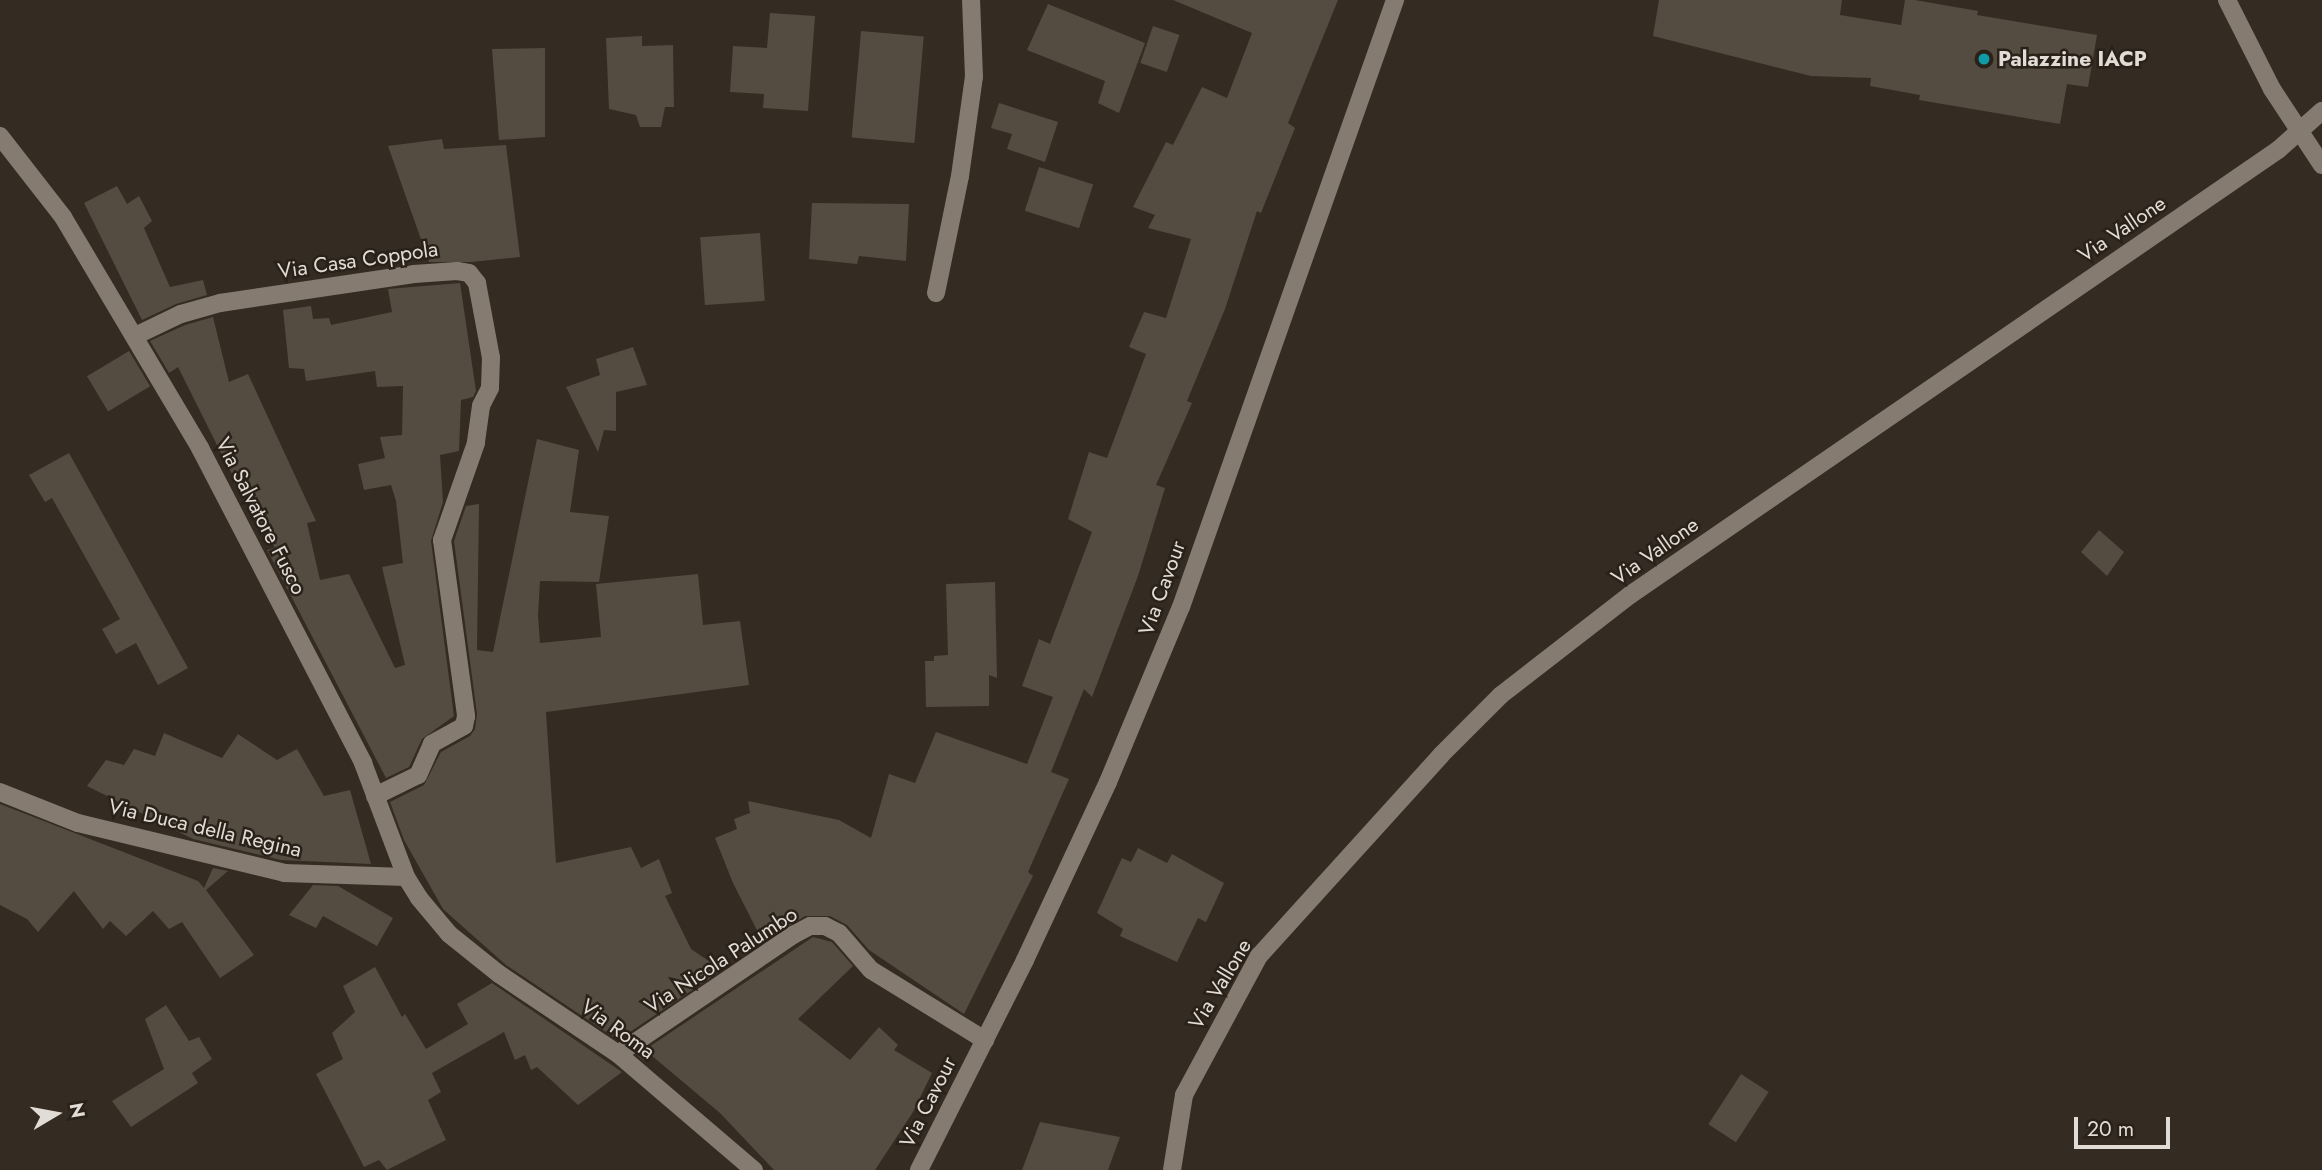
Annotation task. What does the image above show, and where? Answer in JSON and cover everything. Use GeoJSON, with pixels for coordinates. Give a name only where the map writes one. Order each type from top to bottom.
{"type":"FeatureCollection","features":[{"type":"Feature","properties":{"kind":"street"},"geometry":{"type":"LineString","coordinates":[[936,293],[960,176],[974,77],[971,0]]}},
{"type":"Feature","properties":{"kind":"street","name":"Via Cavour"},"geometry":{"type":"LineString","coordinates":[[919,1170],[985,1040],[1108,782],[1181,607],[1395,0]]}},
{"type":"Feature","properties":{"kind":"street"},"geometry":{"type":"LineString","coordinates":[[2227,0],[2272,89],[2322,165]]}},
{"type":"Feature","properties":{"kind":"street","name":"Via Vallone"},"geometry":{"type":"LineString","coordinates":[[1171,1170],[1184,1095],[1259,956],[1441,755],[1501,695],[1630,595],[2278,150],[2322,111]]}},
{"type":"Feature","properties":{"kind":"street","name":"Via Salvatore Fusco"},"geometry":{"type":"LineString","coordinates":[[0,136],[63,217],[200,448],[363,763],[406,877],[419,898],[449,934]]}},
{"type":"Feature","properties":{"kind":"street","name":"Via Casa Coppola"},"geometry":{"type":"LineString","coordinates":[[135,336],[181,314],[220,303],[414,274],[457,271],[469,273],[477,283],[491,358],[490,388],[481,406],[472,456],[442,540],[466,716],[464,726],[432,744],[418,775],[375,796]]}},
{"type":"Feature","properties":{"kind":"street","name":"Via Duca della Regina"},"geometry":{"type":"LineString","coordinates":[[0,792],[78,823],[284,873],[406,877]]}},
{"type":"Feature","properties":{"kind":"street","name":"Via Nicola Palumbo"},"geometry":{"type":"LineString","coordinates":[[618,1054],[810,926],[825,926],[839,933],[872,970],[985,1040]]}},
{"type":"Feature","properties":{"kind":"street","name":"Via Roma"},"geometry":{"type":"LineString","coordinates":[[449,934],[499,974],[618,1054],[754,1170]]}},
{"type":"Feature","properties":{"kind":"building"},"geometry":{"type":"Polygon","coordinates":[[[1173,0],[1338,0],[1288,123],[1295,128],[1261,213],[1257,211],[1225,309],[1187,401],[1192,403],[1156,485],[1165,488],[1138,576],[1092,697],[1084,689],[1051,772],[1069,779],[1028,872],[1033,876],[964,1014],[869,950],[847,925],[830,916],[805,916],[763,942],[733,883],[715,838],[737,829],[734,819],[750,813],[748,801],[839,820],[871,838],[889,774],[915,783],[936,732],[1027,764],[1053,697],[1022,686],[1039,639],[1050,644],[1092,532],[1068,519],[1089,452],[1107,458],[1146,354],[1129,347],[1144,312],[1166,318],[1191,239],[1148,228],[1155,215],[1133,207],[1166,142],[1173,145],[1202,87],[1227,98],[1252,33],[1173,0]]]}},
{"type":"Feature","properties":{"kind":"building","name":"Palazzine IACP"},"geometry":{"type":"Polygon","coordinates":[[[1659,0],[1842,0],[1840,15],[1901,25],[1905,0],[1915,0],[1978,11],[1977,15],[2097,35],[2088,87],[2067,84],[2060,124],[1919,100],[1920,95],[1870,86],[1871,78],[1811,76],[1653,36],[1659,0]]]}},
{"type":"Feature","properties":{"kind":"building"},"geometry":{"type":"Polygon","coordinates":[[[1048,4],[1145,43],[1119,113],[1098,103],[1105,81],[1027,50],[1048,4]]]}},
{"type":"Feature","properties":{"kind":"building"},"geometry":{"type":"Polygon","coordinates":[[[770,13],[815,16],[808,111],[763,108],[764,94],[730,92],[733,46],[767,48],[770,13]]]}},
{"type":"Feature","properties":{"kind":"building"},"geometry":{"type":"Polygon","coordinates":[[[1153,26],[1179,35],[1167,72],[1140,63],[1153,26]]]}},
{"type":"Feature","properties":{"kind":"building"},"geometry":{"type":"Polygon","coordinates":[[[861,31],[924,36],[914,143],[852,138],[861,31]]]}},
{"type":"Feature","properties":{"kind":"building"},"geometry":{"type":"Polygon","coordinates":[[[642,36],[642,46],[673,45],[674,107],[665,107],[661,127],[640,127],[636,115],[609,109],[606,38],[642,36]]]}},
{"type":"Feature","properties":{"kind":"building"},"geometry":{"type":"Polygon","coordinates":[[[545,48],[545,137],[499,140],[492,49],[545,48]]]}},
{"type":"Feature","properties":{"kind":"building"},"geometry":{"type":"Polygon","coordinates":[[[999,103],[1058,122],[1045,162],[1007,149],[1012,134],[991,128],[999,103]]]}},
{"type":"Feature","properties":{"kind":"building"},"geometry":{"type":"Polygon","coordinates":[[[442,139],[444,149],[506,145],[520,257],[471,262],[429,262],[388,146],[442,139]]]}},
{"type":"Feature","properties":{"kind":"building"},"geometry":{"type":"Polygon","coordinates":[[[1039,167],[1093,185],[1079,228],[1025,211],[1039,167]]]}},
{"type":"Feature","properties":{"kind":"building"},"geometry":{"type":"Polygon","coordinates":[[[117,186],[127,204],[139,196],[152,221],[144,228],[170,287],[203,280],[207,295],[176,304],[142,320],[84,203],[117,186]]]}},
{"type":"Feature","properties":{"kind":"building"},"geometry":{"type":"Polygon","coordinates":[[[812,203],[909,204],[906,261],[859,256],[857,264],[809,259],[812,203]]]}},
{"type":"Feature","properties":{"kind":"building"},"geometry":{"type":"Polygon","coordinates":[[[760,233],[765,301],[705,305],[700,237],[760,233]]]}},
{"type":"Feature","properties":{"kind":"building"},"geometry":{"type":"Polygon","coordinates":[[[460,283],[476,391],[473,397],[461,400],[459,451],[440,455],[443,502],[431,541],[454,716],[422,739],[409,767],[386,778],[267,550],[275,548],[227,465],[178,367],[169,373],[150,341],[185,325],[213,317],[229,382],[248,374],[316,521],[307,523],[320,580],[349,574],[395,668],[405,665],[382,567],[403,563],[396,501],[391,485],[364,490],[358,464],[385,458],[380,437],[402,435],[403,386],[377,387],[375,371],[306,381],[304,369],[289,368],[283,310],[311,306],[313,319],[329,318],[331,325],[392,312],[388,289],[460,283]]]}},
{"type":"Feature","properties":{"kind":"building"},"geometry":{"type":"Polygon","coordinates":[[[633,347],[647,385],[616,392],[616,431],[604,430],[598,452],[566,387],[600,375],[596,359],[633,347]]]}},
{"type":"Feature","properties":{"kind":"building"},"geometry":{"type":"Polygon","coordinates":[[[129,351],[150,386],[108,411],[87,376],[129,351]]]}},
{"type":"Feature","properties":{"kind":"building"},"geometry":{"type":"Polygon","coordinates":[[[537,439],[579,450],[570,512],[609,516],[599,582],[540,581],[540,643],[601,637],[596,584],[698,574],[703,625],[740,621],[749,685],[546,712],[556,863],[631,847],[641,868],[659,859],[672,893],[665,896],[691,949],[722,970],[618,1040],[506,965],[443,909],[404,840],[390,802],[424,785],[441,752],[470,736],[475,729],[477,714],[454,541],[466,506],[479,504],[477,650],[493,652],[537,439]]]}},
{"type":"Feature","properties":{"kind":"building"},"geometry":{"type":"Polygon","coordinates":[[[69,453],[188,668],[158,685],[136,643],[116,654],[102,629],[120,619],[52,498],[45,502],[29,475],[69,453]]]}},
{"type":"Feature","properties":{"kind":"building"},"geometry":{"type":"Polygon","coordinates":[[[2099,530],[2124,552],[2107,576],[2081,552],[2099,530]]]}},
{"type":"Feature","properties":{"kind":"building"},"geometry":{"type":"Polygon","coordinates":[[[995,582],[997,678],[989,675],[989,706],[926,707],[925,661],[934,661],[934,656],[948,655],[946,584],[995,582]]]}},
{"type":"Feature","properties":{"kind":"building"},"geometry":{"type":"Polygon","coordinates":[[[164,733],[222,758],[238,734],[277,760],[297,749],[324,796],[350,790],[371,864],[281,860],[193,839],[87,786],[106,760],[124,765],[134,749],[155,756],[164,733]]]}},
{"type":"Feature","properties":{"kind":"building"},"geometry":{"type":"Polygon","coordinates":[[[0,804],[198,881],[204,888],[213,868],[228,871],[206,890],[254,955],[220,978],[182,922],[169,929],[153,911],[126,936],[110,921],[103,929],[74,891],[38,932],[27,919],[0,905],[0,804]]]}},
{"type":"Feature","properties":{"kind":"building"},"geometry":{"type":"Polygon","coordinates":[[[1138,848],[1167,863],[1172,854],[1224,883],[1206,922],[1198,918],[1177,962],[1120,936],[1123,929],[1097,913],[1122,858],[1131,862],[1138,848]]]}},
{"type":"Feature","properties":{"kind":"building"},"geometry":{"type":"Polygon","coordinates":[[[313,885],[338,886],[393,918],[377,946],[323,916],[316,928],[289,915],[313,885]]]}},
{"type":"Feature","properties":{"kind":"building"},"geometry":{"type":"Polygon","coordinates":[[[813,937],[832,942],[853,966],[798,1019],[850,1060],[879,1027],[898,1045],[894,1050],[932,1073],[913,1112],[875,1170],[774,1170],[720,1113],[651,1055],[643,1060],[637,1055],[813,937]]]}},
{"type":"Feature","properties":{"kind":"building"},"geometry":{"type":"Polygon","coordinates":[[[375,967],[402,1017],[405,1014],[426,1049],[468,1024],[457,1004],[492,983],[622,1072],[578,1105],[537,1067],[531,1070],[525,1055],[515,1060],[504,1032],[432,1073],[441,1092],[428,1100],[446,1140],[387,1170],[379,1160],[364,1167],[316,1074],[343,1059],[332,1033],[355,1012],[343,986],[375,967]]]}},
{"type":"Feature","properties":{"kind":"building"},"geometry":{"type":"Polygon","coordinates":[[[166,1005],[189,1041],[199,1037],[212,1059],[192,1073],[198,1083],[131,1127],[112,1101],[164,1069],[145,1019],[166,1005]]]}},
{"type":"Feature","properties":{"kind":"building"},"geometry":{"type":"Polygon","coordinates":[[[1741,1074],[1769,1092],[1736,1142],[1708,1124],[1741,1074]]]}},
{"type":"Feature","properties":{"kind":"building"},"geometry":{"type":"Polygon","coordinates":[[[1040,1122],[1120,1137],[1108,1170],[1022,1170],[1040,1122]]]}},
{"type":"Feature","properties":{"kind":"place","name":"Palazzine IACP"},"geometry":{"type":"Point","coordinates":[1984,59]}}]}
